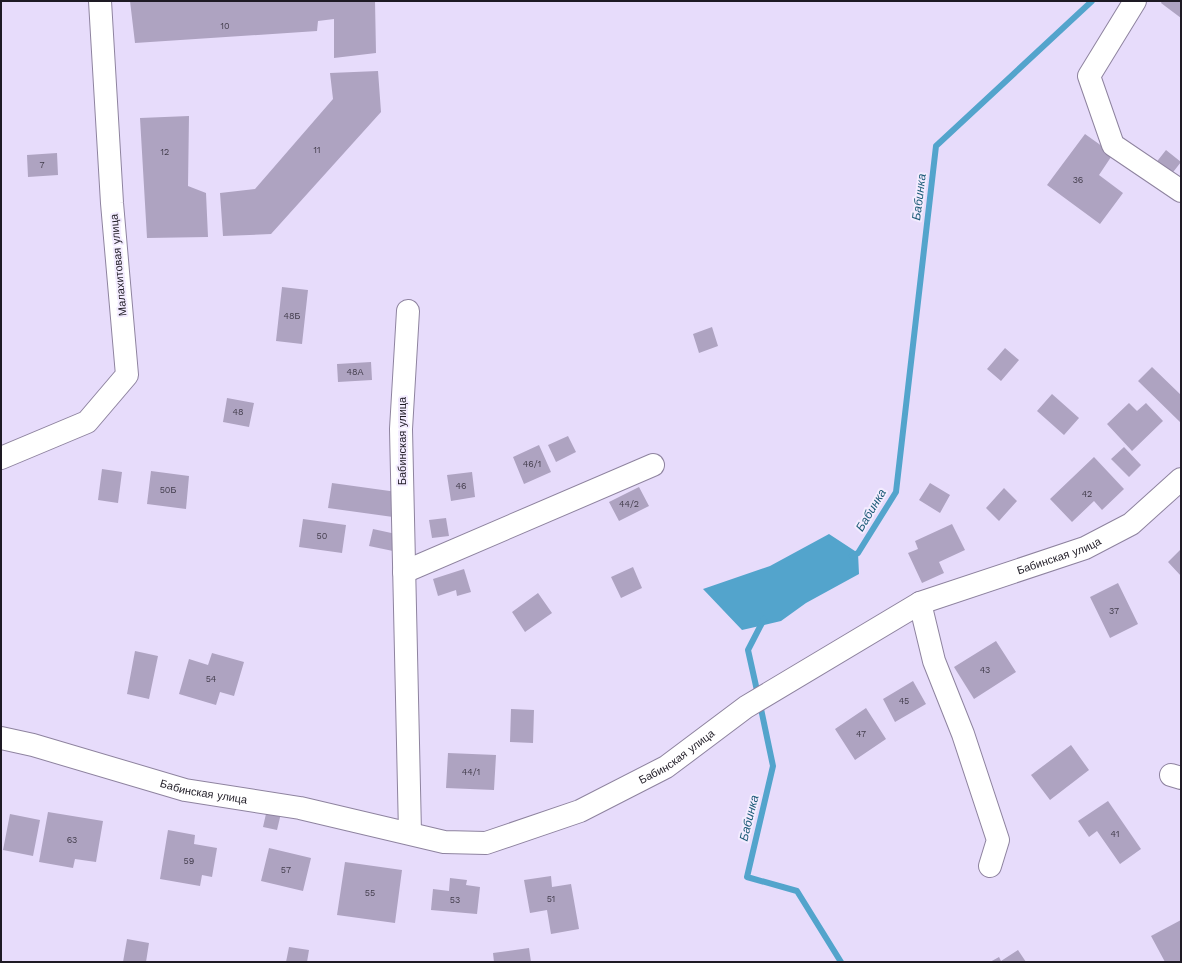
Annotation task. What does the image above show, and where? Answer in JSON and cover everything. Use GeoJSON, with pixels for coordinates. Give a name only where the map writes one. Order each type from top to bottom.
{"type":"FeatureCollection","features":[{"type":"Feature","properties":{"kind":"street","name":"Малахитовая улица"},"geometry":{"type":"LineString","coordinates":[[1,458],[87,422],[127,375],[112,203],[100,1]]}},
{"type":"Feature","properties":{"kind":"street"},"geometry":{"type":"LineString","coordinates":[[1135,1],[1089,76],[1113,145],[1181,192]]}},
{"type":"Feature","properties":{"kind":"street","name":"Бабинская улица"},"geometry":{"type":"LineString","coordinates":[[408,311],[400,429],[410,833]]}},
{"type":"Feature","properties":{"kind":"street"},"geometry":{"type":"LineString","coordinates":[[404,572],[653,465]]}},
{"type":"Feature","properties":{"kind":"street","name":"Бабинская улица"},"geometry":{"type":"LineString","coordinates":[[1,738],[33,745],[185,790],[300,808],[444,842],[486,843],[580,811],[666,767],[746,707],[920,603],[1085,548],[1131,524],[1181,479]]}},
{"type":"Feature","properties":{"kind":"street"},"geometry":{"type":"LineString","coordinates":[[920,603],[934,661],[963,734],[998,840],[990,866]]}},
{"type":"Feature","properties":{"kind":"water"},"geometry":{"type":"Polygon","coordinates":[[[829,534],[858,553],[859,574],[806,603],[781,621],[742,630],[703,589],[770,566],[829,534]]]}},
{"type":"Feature","properties":{"kind":"building"},"geometry":{"type":"Polygon","coordinates":[[[130,1],[375,1],[376,53],[334,58],[334,19],[318,21],[317,31],[135,43],[130,1]]]}},
{"type":"Feature","properties":{"kind":"building"},"geometry":{"type":"Polygon","coordinates":[[[1162,1],[1181,1],[1181,18],[1161,3],[1162,1]]]}},
{"type":"Feature","properties":{"kind":"building"},"geometry":{"type":"Polygon","coordinates":[[[378,71],[381,112],[271,234],[223,236],[220,193],[255,189],[333,99],[330,73],[378,71]]]}},
{"type":"Feature","properties":{"kind":"building"},"geometry":{"type":"Polygon","coordinates":[[[189,116],[188,186],[206,193],[208,237],[147,238],[140,118],[189,116]]]}},
{"type":"Feature","properties":{"kind":"building"},"geometry":{"type":"Polygon","coordinates":[[[1085,134],[1113,154],[1099,175],[1123,193],[1100,224],[1047,185],[1085,134]]]}},
{"type":"Feature","properties":{"kind":"building"},"geometry":{"type":"Polygon","coordinates":[[[1166,150],[1181,162],[1170,176],[1155,164],[1166,150]]]}},
{"type":"Feature","properties":{"kind":"building"},"geometry":{"type":"Polygon","coordinates":[[[57,153],[58,175],[28,177],[27,155],[57,153]]]}},
{"type":"Feature","properties":{"kind":"building"},"geometry":{"type":"Polygon","coordinates":[[[282,287],[308,290],[302,344],[276,341],[282,287]]]}},
{"type":"Feature","properties":{"kind":"building"},"geometry":{"type":"Polygon","coordinates":[[[712,327],[718,346],[699,353],[693,334],[712,327]]]}},
{"type":"Feature","properties":{"kind":"building"},"geometry":{"type":"Polygon","coordinates":[[[1005,348],[1019,360],[1001,381],[987,369],[1005,348]]]}},
{"type":"Feature","properties":{"kind":"building"},"geometry":{"type":"Polygon","coordinates":[[[371,362],[372,380],[338,382],[337,364],[371,362]]]}},
{"type":"Feature","properties":{"kind":"building"},"geometry":{"type":"Polygon","coordinates":[[[1152,367],[1181,395],[1181,423],[1138,381],[1152,367]]]}},
{"type":"Feature","properties":{"kind":"building"},"geometry":{"type":"Polygon","coordinates":[[[1052,394],[1079,418],[1064,435],[1037,411],[1052,394]]]}},
{"type":"Feature","properties":{"kind":"building"},"geometry":{"type":"Polygon","coordinates":[[[227,398],[254,403],[249,427],[223,422],[227,398]]]}},
{"type":"Feature","properties":{"kind":"building"},"geometry":{"type":"Polygon","coordinates":[[[1129,403],[1137,411],[1146,403],[1163,421],[1132,451],[1107,424],[1129,403]]]}},
{"type":"Feature","properties":{"kind":"building"},"geometry":{"type":"Polygon","coordinates":[[[568,436],[576,452],[556,462],[548,445],[568,436]]]}},
{"type":"Feature","properties":{"kind":"building"},"geometry":{"type":"Polygon","coordinates":[[[539,445],[551,472],[524,484],[513,457],[539,445]]]}},
{"type":"Feature","properties":{"kind":"building"},"geometry":{"type":"Polygon","coordinates":[[[1124,447],[1141,465],[1129,477],[1111,459],[1124,447]]]}},
{"type":"Feature","properties":{"kind":"building"},"geometry":{"type":"Polygon","coordinates":[[[1094,457],[1124,489],[1102,510],[1094,501],[1072,522],[1050,499],[1094,457]]]}},
{"type":"Feature","properties":{"kind":"building"},"geometry":{"type":"Polygon","coordinates":[[[102,469],[122,472],[118,503],[98,500],[102,469]]]}},
{"type":"Feature","properties":{"kind":"building"},"geometry":{"type":"Polygon","coordinates":[[[151,471],[189,476],[186,509],[147,504],[151,471]]]}},
{"type":"Feature","properties":{"kind":"building"},"geometry":{"type":"Polygon","coordinates":[[[472,472],[475,497],[451,501],[447,475],[472,472]]]}},
{"type":"Feature","properties":{"kind":"building"},"geometry":{"type":"Polygon","coordinates":[[[332,483],[397,492],[393,517],[328,508],[332,483]]]}},
{"type":"Feature","properties":{"kind":"building"},"geometry":{"type":"Polygon","coordinates":[[[930,483],[950,495],[940,513],[919,500],[930,483]]]}},
{"type":"Feature","properties":{"kind":"building"},"geometry":{"type":"Polygon","coordinates":[[[639,487],[649,506],[619,521],[609,502],[639,487]]]}},
{"type":"Feature","properties":{"kind":"building"},"geometry":{"type":"Polygon","coordinates":[[[1004,488],[1017,501],[999,521],[986,508],[1004,488]]]}},
{"type":"Feature","properties":{"kind":"building"},"geometry":{"type":"Polygon","coordinates":[[[446,518],[449,536],[432,538],[429,520],[446,518]]]}},
{"type":"Feature","properties":{"kind":"building"},"geometry":{"type":"Polygon","coordinates":[[[303,519],[346,525],[342,553],[299,547],[303,519]]]}},
{"type":"Feature","properties":{"kind":"building"},"geometry":{"type":"Polygon","coordinates":[[[952,524],[965,550],[939,562],[944,573],[922,583],[908,553],[918,549],[915,541],[952,524]]]}},
{"type":"Feature","properties":{"kind":"building"},"geometry":{"type":"Polygon","coordinates":[[[373,529],[396,534],[393,551],[369,546],[373,529]]]}},
{"type":"Feature","properties":{"kind":"building"},"geometry":{"type":"Polygon","coordinates":[[[1181,549],[1181,576],[1168,562],[1181,549]]]}},
{"type":"Feature","properties":{"kind":"building"},"geometry":{"type":"Polygon","coordinates":[[[633,567],[642,588],[621,598],[611,577],[633,567]]]}},
{"type":"Feature","properties":{"kind":"building"},"geometry":{"type":"Polygon","coordinates":[[[464,569],[471,592],[457,596],[456,590],[438,596],[433,579],[464,569]]]}},
{"type":"Feature","properties":{"kind":"building"},"geometry":{"type":"Polygon","coordinates":[[[1118,583],[1138,624],[1110,638],[1090,597],[1118,583]]]}},
{"type":"Feature","properties":{"kind":"building"},"geometry":{"type":"Polygon","coordinates":[[[538,593],[552,613],[525,632],[512,612],[538,593]]]}},
{"type":"Feature","properties":{"kind":"building"},"geometry":{"type":"Polygon","coordinates":[[[996,641],[1016,672],[974,699],[954,667],[996,641]]]}},
{"type":"Feature","properties":{"kind":"building"},"geometry":{"type":"Polygon","coordinates":[[[135,651],[158,656],[149,699],[127,694],[135,651]]]}},
{"type":"Feature","properties":{"kind":"building"},"geometry":{"type":"Polygon","coordinates":[[[212,653],[244,662],[234,696],[220,692],[216,705],[179,694],[189,659],[208,665],[212,653]]]}},
{"type":"Feature","properties":{"kind":"building"},"geometry":{"type":"Polygon","coordinates":[[[913,681],[926,704],[895,722],[883,699],[913,681]]]}},
{"type":"Feature","properties":{"kind":"building"},"geometry":{"type":"Polygon","coordinates":[[[866,708],[886,739],[855,760],[835,729],[866,708]]]}},
{"type":"Feature","properties":{"kind":"building"},"geometry":{"type":"Polygon","coordinates":[[[511,709],[534,710],[533,743],[510,742],[511,709]]]}},
{"type":"Feature","properties":{"kind":"building"},"geometry":{"type":"Polygon","coordinates":[[[1071,745],[1089,770],[1050,800],[1031,775],[1071,745]]]}},
{"type":"Feature","properties":{"kind":"building"},"geometry":{"type":"Polygon","coordinates":[[[448,753],[496,755],[494,790],[446,788],[448,753]]]}},
{"type":"Feature","properties":{"kind":"building"},"geometry":{"type":"Polygon","coordinates":[[[1108,801],[1141,849],[1120,864],[1097,831],[1089,837],[1078,821],[1108,801]]]}},
{"type":"Feature","properties":{"kind":"building"},"geometry":{"type":"Polygon","coordinates":[[[268,805],[282,809],[277,830],[263,827],[268,805]]]}},
{"type":"Feature","properties":{"kind":"building"},"geometry":{"type":"Polygon","coordinates":[[[48,812],[103,821],[96,862],[75,859],[73,868],[39,862],[48,812]]]}},
{"type":"Feature","properties":{"kind":"building"},"geometry":{"type":"Polygon","coordinates":[[[10,814],[40,820],[33,856],[3,850],[10,814]]]}},
{"type":"Feature","properties":{"kind":"building"},"geometry":{"type":"Polygon","coordinates":[[[168,830],[195,835],[194,844],[217,848],[212,877],[202,875],[200,886],[160,879],[168,830]]]}},
{"type":"Feature","properties":{"kind":"building"},"geometry":{"type":"Polygon","coordinates":[[[269,848],[311,858],[303,891],[261,881],[269,848]]]}},
{"type":"Feature","properties":{"kind":"building"},"geometry":{"type":"Polygon","coordinates":[[[345,862],[402,870],[395,923],[337,915],[345,862]]]}},
{"type":"Feature","properties":{"kind":"building"},"geometry":{"type":"Polygon","coordinates":[[[551,876],[552,887],[571,884],[579,929],[551,934],[547,910],[530,913],[524,880],[551,876]]]}},
{"type":"Feature","properties":{"kind":"building"},"geometry":{"type":"Polygon","coordinates":[[[450,878],[467,880],[466,885],[480,887],[477,914],[431,910],[433,889],[449,891],[450,878]]]}},
{"type":"Feature","properties":{"kind":"building"},"geometry":{"type":"Polygon","coordinates":[[[1181,920],[1181,962],[1165,962],[1151,936],[1181,920]]]}},
{"type":"Feature","properties":{"kind":"building"},"geometry":{"type":"Polygon","coordinates":[[[127,939],[149,943],[146,962],[123,962],[127,939]]]}},
{"type":"Feature","properties":{"kind":"building"},"geometry":{"type":"Polygon","coordinates":[[[289,947],[309,950],[307,962],[286,962],[289,947]]]}},
{"type":"Feature","properties":{"kind":"building"},"geometry":{"type":"Polygon","coordinates":[[[529,948],[531,962],[494,962],[493,953],[529,948]]]}},
{"type":"Feature","properties":{"kind":"building"},"geometry":{"type":"Polygon","coordinates":[[[1018,950],[1026,962],[990,962],[999,957],[1001,961],[1018,950]]]}},
{"type":"Feature","properties":{"kind":"waterway","name":"Бабинка"},"geometry":{"type":"LineString","coordinates":[[852,556],[858,553],[896,492],[936,146],[1092,1]]}},
{"type":"Feature","properties":{"kind":"waterway","name":"Бабинка"},"geometry":{"type":"LineString","coordinates":[[758,695],[748,650],[764,619]]}},
{"type":"Feature","properties":{"kind":"waterway","name":"Бабинка"},"geometry":{"type":"LineString","coordinates":[[760,704],[773,766],[747,877],[797,891],[841,962]]}}]}
